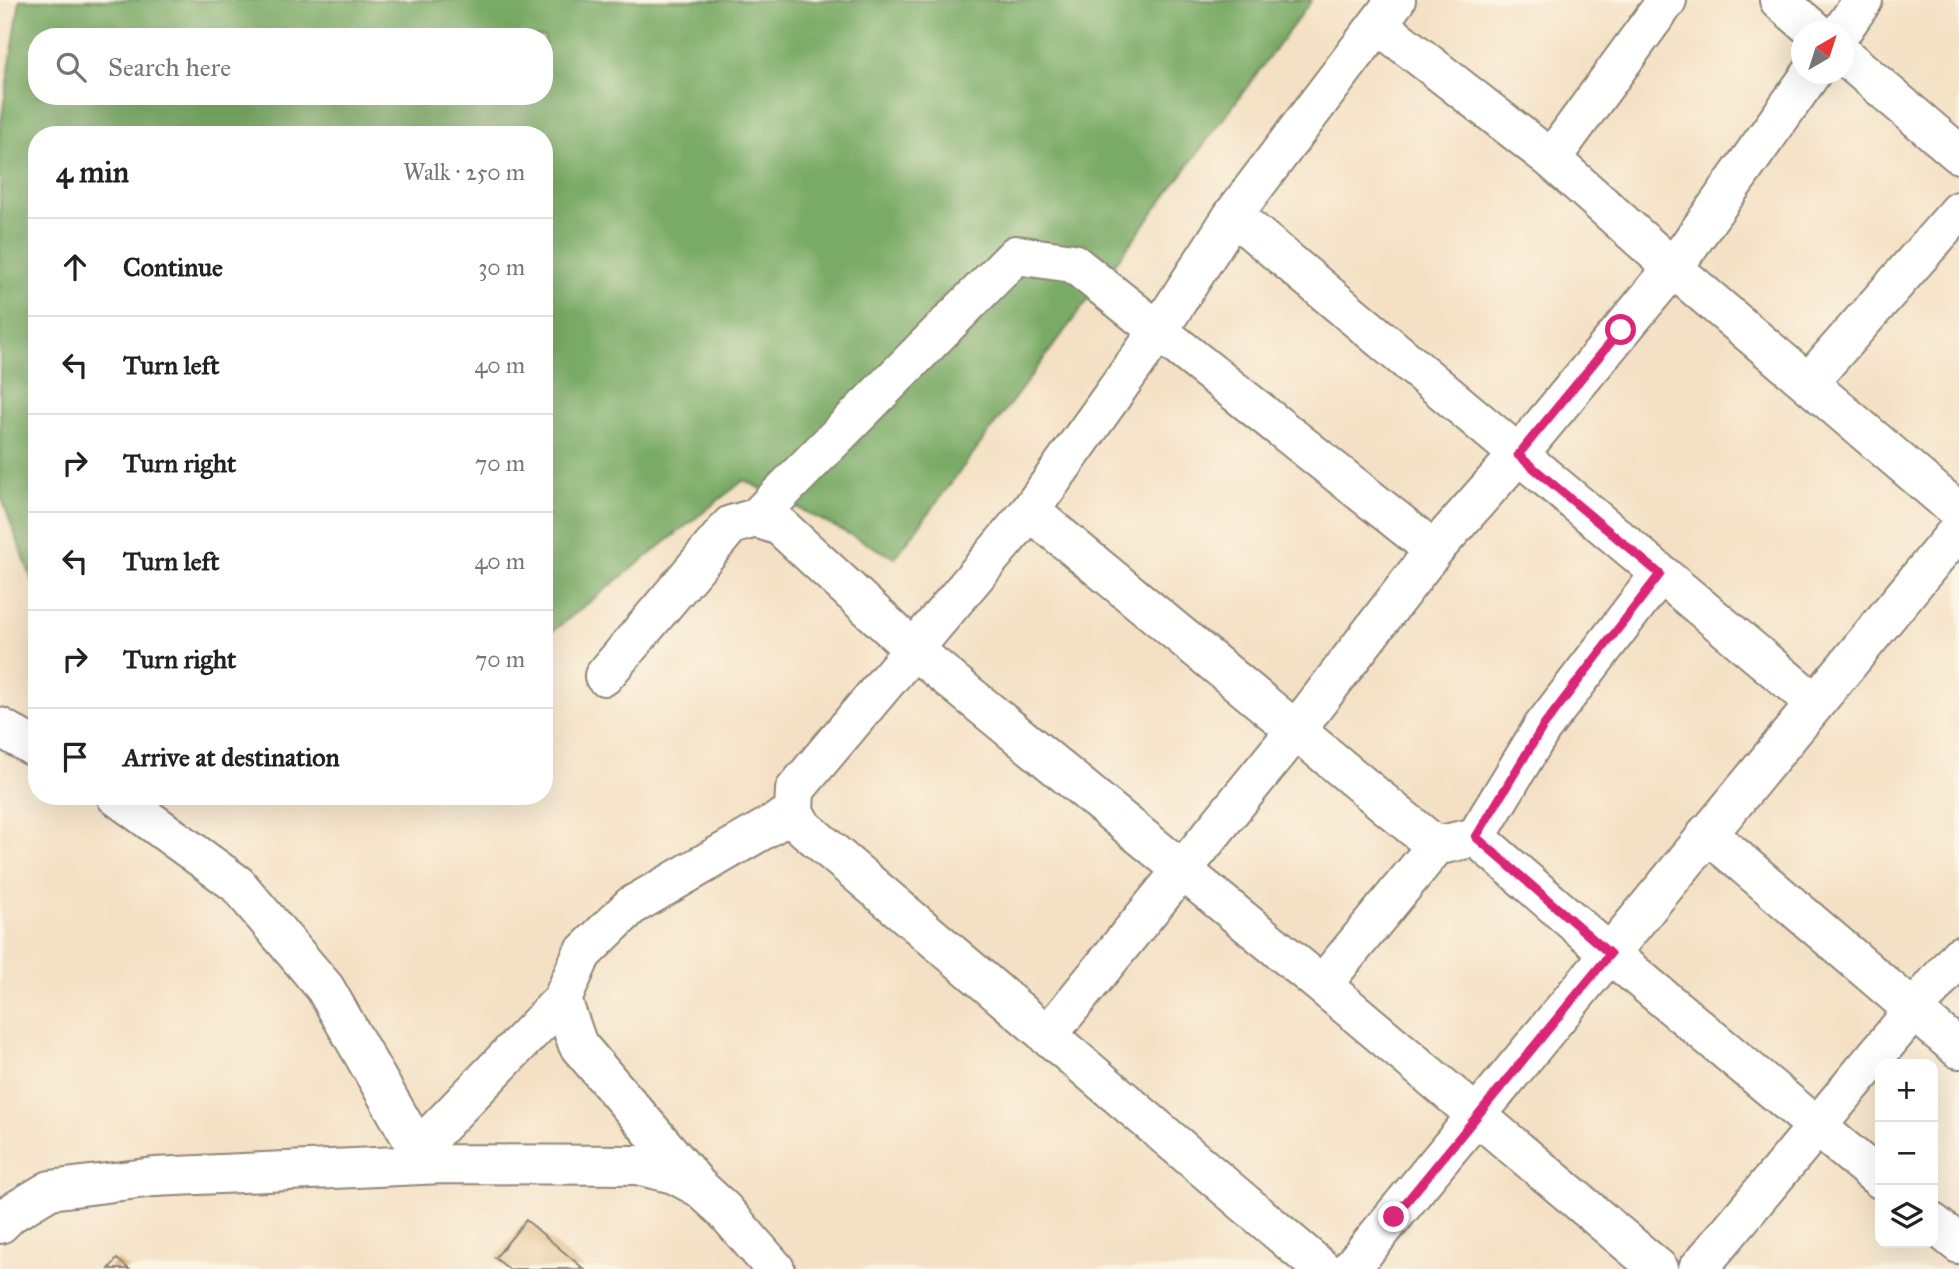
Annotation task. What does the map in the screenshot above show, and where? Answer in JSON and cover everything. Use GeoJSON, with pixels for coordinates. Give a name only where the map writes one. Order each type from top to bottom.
{"type":"FeatureCollection","features":[{"type":"Feature","properties":{"kind":"street"},"geometry":{"type":"LineString","coordinates":[[1550,159],[1667,0]]}},
{"type":"Feature","properties":{"kind":"street"},"geometry":{"type":"LineString","coordinates":[[1779,0],[1803,21]]}},
{"type":"Feature","properties":{"kind":"street"},"geometry":{"type":"LineString","coordinates":[[1849,21],[1863,0]]}},
{"type":"Feature","properties":{"kind":"street"},"geometry":{"type":"LineString","coordinates":[[1322,1269],[803,827],[794,812],[795,790],[1030,511],[1157,333],[1233,215],[1388,13],[1672,268],[1959,512]]}},
{"type":"Feature","properties":{"kind":"street"},"geometry":{"type":"LineString","coordinates":[[1854,64],[1959,154]]}},
{"type":"Feature","properties":{"kind":"street"},"geometry":{"type":"LineString","coordinates":[[1047,1036],[1296,730],[1434,550],[1518,455],[1672,268],[1804,84]]}},
{"type":"Feature","properties":{"kind":"street"},"geometry":{"type":"LineString","coordinates":[[1808,383],[1959,211]]}},
{"type":"Feature","properties":{"kind":"street"},"geometry":{"type":"LineString","coordinates":[[1233,215],[1815,703]]}},
{"type":"Feature","properties":{"kind":"street"},"geometry":{"type":"LineString","coordinates":[[604,676],[731,525],[756,518],[1016,255],[1073,263],[1157,333],[1415,532],[1434,550]]}},
{"type":"Feature","properties":{"kind":"street"},"geometry":{"type":"LineString","coordinates":[[1030,511],[1436,846]]}},
{"type":"Feature","properties":{"kind":"street"},"geometry":{"type":"LineString","coordinates":[[756,518],[780,526],[913,649],[1181,872],[1322,985],[1659,1269]]}},
{"type":"Feature","properties":{"kind":"street"},"geometry":{"type":"LineString","coordinates":[[1362,1265],[1477,1117],[1707,833],[1959,529]]}},
{"type":"Feature","properties":{"kind":"street"},"geometry":{"type":"LineString","coordinates":[[1322,985],[1436,846],[1476,837],[1542,728],[1660,574]]}},
{"type":"Feature","properties":{"kind":"street"},"geometry":{"type":"LineString","coordinates":[[0,727],[28,744]]}},
{"type":"Feature","properties":{"kind":"street"},"geometry":{"type":"LineString","coordinates":[[128,805],[237,884],[325,988],[422,1156]]}},
{"type":"Feature","properties":{"kind":"street"},"geometry":{"type":"LineString","coordinates":[[422,1156],[562,1000],[582,954],[631,906],[794,812]]}},
{"type":"Feature","properties":{"kind":"street"},"geometry":{"type":"LineString","coordinates":[[1707,833],[1959,1049]]}},
{"type":"Feature","properties":{"kind":"street"},"geometry":{"type":"LineString","coordinates":[[1476,837],[1610,954],[1875,1175]]}},
{"type":"Feature","properties":{"kind":"street"},"geometry":{"type":"LineString","coordinates":[[1698,1269],[1959,956]]}},
{"type":"Feature","properties":{"kind":"street"},"geometry":{"type":"LineString","coordinates":[[562,1000],[578,1045],[700,1188],[723,1209],[775,1269]]}},
{"type":"Feature","properties":{"kind":"street"},"geometry":{"type":"LineString","coordinates":[[0,1224],[10,1214],[50,1190],[154,1177],[422,1156],[637,1165],[674,1174],[700,1188]]}},
{"type":"Feature","properties":{"kind":"street"},"geometry":{"type":"LineString","coordinates":[[1938,1227],[1959,1244]]}},
{"type":"Feature","properties":{"kind":"green space"},"geometry":{"type":"Polygon","coordinates":[[[20,0],[1312,0],[895,558],[744,480],[553,631],[553,126],[28,126],[28,569],[0,494],[0,129],[20,0]]]}},
{"type":"Feature","properties":{"kind":"building"},"geometry":{"type":"Polygon","coordinates":[[[526,1220],[584,1269],[509,1269],[495,1258],[526,1220]]]}},
{"type":"Feature","properties":{"kind":"building"},"geometry":{"type":"Polygon","coordinates":[[[117,1259],[129,1269],[109,1269],[117,1259]]]}},
{"type":"Feature","properties":{"kind":"route"},"geometry":{"type":"LineString","coordinates":[[1394,1217],[1610,954],[1476,837],[1542,728],[1660,574],[1518,455],[1621,330]]}}]}
